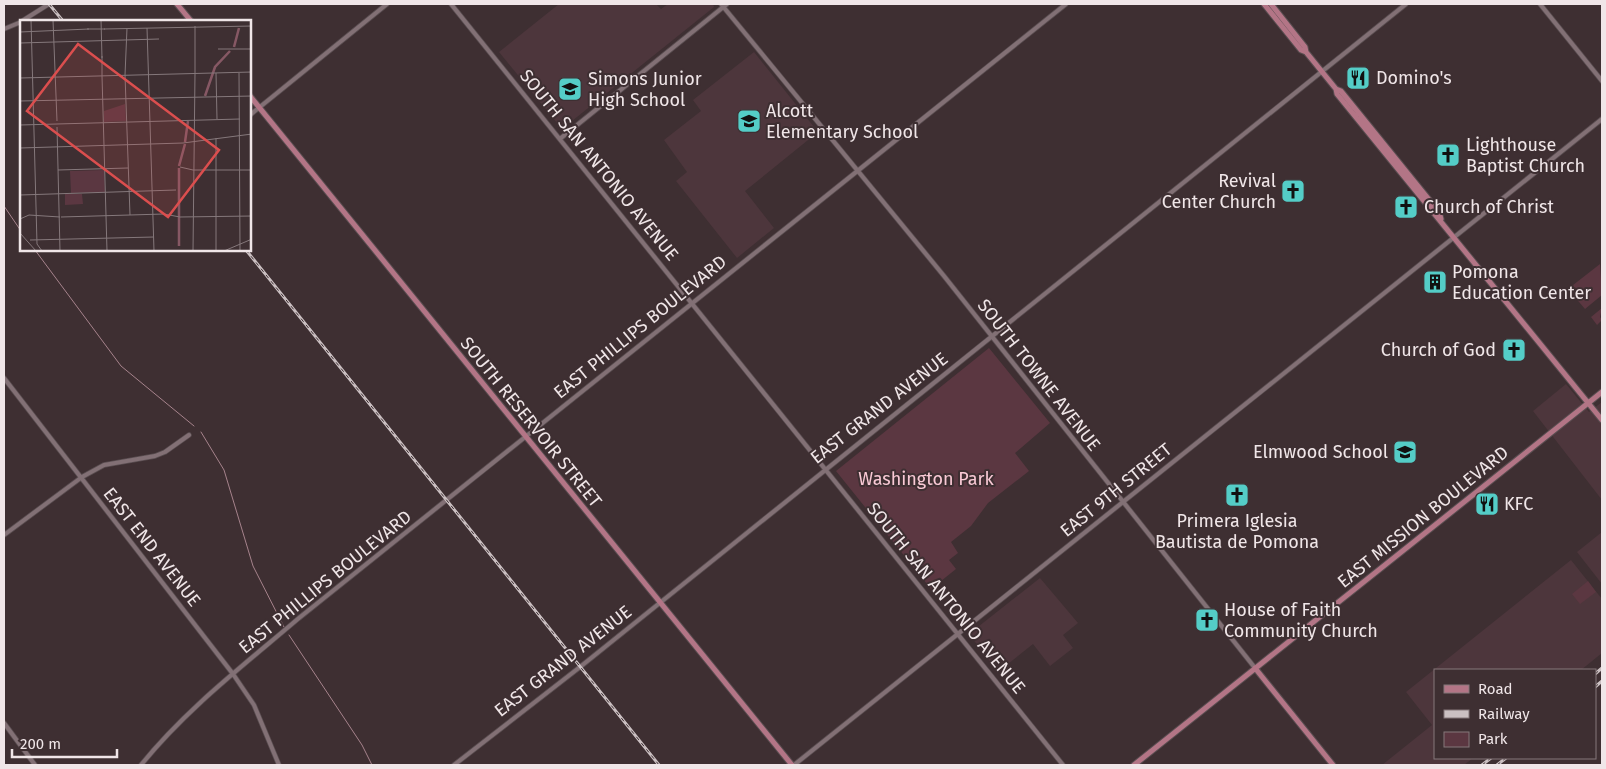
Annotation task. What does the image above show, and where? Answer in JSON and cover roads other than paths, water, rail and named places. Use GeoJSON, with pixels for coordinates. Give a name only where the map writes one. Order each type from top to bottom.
{"type":"FeatureCollection","features":[{"type":"Feature","properties":{"kind":"main road"},"geometry":{"type":"LineString","coordinates":[[177,4],[190,20]]}},
{"type":"Feature","properties":{"kind":"main road"},"geometry":{"type":"LineString","coordinates":[[1264,4],[1336,89],[1342,92],[1439,212],[1441,219],[1455,238],[1602,420]]}},
{"type":"Feature","properties":{"kind":"main road"},"geometry":{"type":"LineString","coordinates":[[1271,4],[1305,47],[1306,52]]}},
{"type":"Feature","properties":{"kind":"main road","name":"SOUTH RESERVOIR STREET"},"geometry":{"type":"LineString","coordinates":[[251,97],[658,602],[793,765]]}},
{"type":"Feature","properties":{"kind":"main road","name":"EAST MISSION BOULEVARD"},"geometry":{"type":"LineString","coordinates":[[1134,765],[1602,392]]}},
{"type":"Feature","properties":{"kind":"main road","name":"SOUTH TOWNE AVENUE"},"geometry":{"type":"LineString","coordinates":[[1255,668],[1334,765]]}},
{"type":"Feature","properties":{"kind":"street"},"geometry":{"type":"LineString","coordinates":[[25,20],[49,4]]}},
{"type":"Feature","properties":{"kind":"street"},"geometry":{"type":"LineString","coordinates":[[251,114],[387,4]]}},
{"type":"Feature","properties":{"kind":"street","name":"SOUTH SAN ANTONIO AVENUE"},"geometry":{"type":"LineString","coordinates":[[451,4],[561,138],[691,304],[1064,765]]}},
{"type":"Feature","properties":{"kind":"street","name":"EAST PHILLIPS BOULEVARD"},"geometry":{"type":"LineString","coordinates":[[141,765],[178,724],[298,618],[1066,4]]}},
{"type":"Feature","properties":{"kind":"street","name":"EAST GRAND AVENUE"},"geometry":{"type":"LineString","coordinates":[[454,765],[1406,4]]}},
{"type":"Feature","properties":{"kind":"street"},"geometry":{"type":"LineString","coordinates":[[1540,4],[1602,81]]}},
{"type":"Feature","properties":{"kind":"street"},"geometry":{"type":"LineString","coordinates":[[561,138],[724,5]]}},
{"type":"Feature","properties":{"kind":"street","name":"SOUTH TOWNE AVENUE"},"geometry":{"type":"LineString","coordinates":[[724,5],[1255,668]]}},
{"type":"Feature","properties":{"kind":"street"},"geometry":{"type":"LineString","coordinates":[[4,29],[20,23]]}},
{"type":"Feature","properties":{"kind":"street","name":"EAST 9TH STREET"},"geometry":{"type":"LineString","coordinates":[[793,765],[1602,119]]}},
{"type":"Feature","properties":{"kind":"street","name":"EAST END AVENUE"},"geometry":{"type":"LineString","coordinates":[[4,378],[233,674],[254,705],[279,765]]}},
{"type":"Feature","properties":{"kind":"street"},"geometry":{"type":"LineString","coordinates":[[4,535],[82,477],[104,465],[165,452],[189,435]]}},
{"type":"Feature","properties":{"kind":"street"},"geometry":{"type":"LineString","coordinates":[[4,723],[36,765]]}},
{"type":"Feature","properties":{"kind":"waterway"},"geometry":{"type":"LineString","coordinates":[[4,206],[20,230]]}},
{"type":"Feature","properties":{"kind":"waterway"},"geometry":{"type":"LineString","coordinates":[[36,251],[121,366],[194,426]]}},
{"type":"Feature","properties":{"kind":"waterway"},"geometry":{"type":"LineString","coordinates":[[201,432],[224,470],[253,566],[284,627]]}},
{"type":"Feature","properties":{"kind":"waterway"},"geometry":{"type":"LineString","coordinates":[[289,635],[362,745],[372,765]]}},
{"type":"Feature","properties":{"kind":"railway"},"geometry":{"type":"LineString","coordinates":[[49,4],[62,20]]}},
{"type":"Feature","properties":{"kind":"railway"},"geometry":{"type":"LineString","coordinates":[[247,251],[659,765]]}},
{"type":"Feature","properties":{"kind":"railway"},"geometry":{"type":"LineString","coordinates":[[1596,673],[1602,668]]}},
{"type":"Feature","properties":{"kind":"railway"},"geometry":{"type":"LineString","coordinates":[[1596,686],[1602,681]]}},
{"type":"Feature","properties":{"kind":"railway"},"geometry":{"type":"LineString","coordinates":[[1482,765],[1490,759]]}},
{"type":"Feature","properties":{"kind":"railway"},"geometry":{"type":"LineString","coordinates":[[1497,765],[1505,759]]}},
{"type":"Feature","properties":{"kind":"place","name":"Domino's"},"geometry":{"type":"Point","coordinates":[1358,78]}},
{"type":"Feature","properties":{"kind":"place","name":"Simons Junior High School"},"geometry":{"type":"Point","coordinates":[570,89]}},
{"type":"Feature","properties":{"kind":"place","name":"Alcott Elementary School"},"geometry":{"type":"Point","coordinates":[749,121]}},
{"type":"Feature","properties":{"kind":"place","name":"Lighthouse Baptist Church"},"geometry":{"type":"Point","coordinates":[1448,155]}},
{"type":"Feature","properties":{"kind":"place","name":"Revival Center Church"},"geometry":{"type":"Point","coordinates":[1293,191]}},
{"type":"Feature","properties":{"kind":"place","name":"Church of Christ"},"geometry":{"type":"Point","coordinates":[1406,207]}},
{"type":"Feature","properties":{"kind":"place","name":"Pomona Education Center"},"geometry":{"type":"Point","coordinates":[1435,282]}},
{"type":"Feature","properties":{"kind":"place","name":"Church of God"},"geometry":{"type":"Point","coordinates":[1514,350]}},
{"type":"Feature","properties":{"kind":"place","name":"Elmwood School"},"geometry":{"type":"Point","coordinates":[1405,452]}},
{"type":"Feature","properties":{"kind":"place","name":"Primera Iglesia Bautista de Pomona"},"geometry":{"type":"Point","coordinates":[1237,495]}},
{"type":"Feature","properties":{"kind":"place","name":"KFC"},"geometry":{"type":"Point","coordinates":[1487,504]}},
{"type":"Feature","properties":{"kind":"place","name":"House of Faith Community Church"},"geometry":{"type":"Point","coordinates":[1207,620]}},
{"type":"Feature","properties":{"kind":"park label","name":"Washington Park"},"geometry":{"type":"Point","coordinates":[926,479]}}]}
